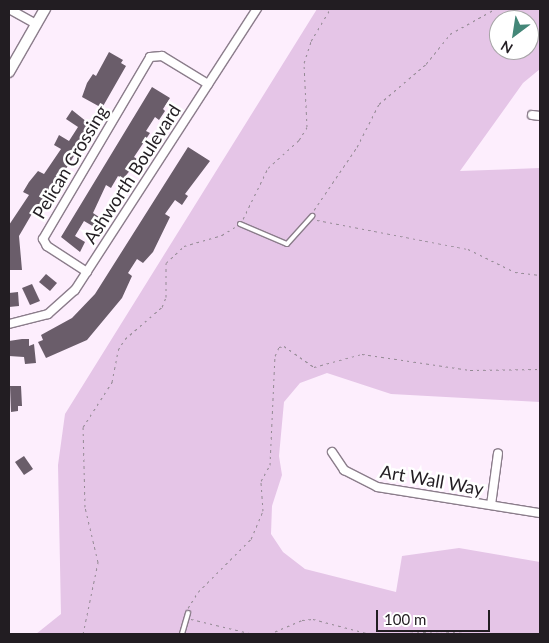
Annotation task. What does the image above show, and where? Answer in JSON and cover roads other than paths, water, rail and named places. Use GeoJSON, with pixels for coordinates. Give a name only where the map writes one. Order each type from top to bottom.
{"type":"FeatureCollection","features":[{"type":"Feature","properties":{"kind":"street"},"geometry":{"type":"LineString","coordinates":[[9,9],[36,24]]}},
{"type":"Feature","properties":{"kind":"street"},"geometry":{"type":"LineString","coordinates":[[9,72],[45,9]]}},
{"type":"Feature","properties":{"kind":"street","name":"Ashworth Boulevard"},"geometry":{"type":"LineString","coordinates":[[9,324],[38,319],[58,308],[87,272],[257,9]]}},
{"type":"Feature","properties":{"kind":"street","name":"Pelican Crossing"},"geometry":{"type":"LineString","coordinates":[[87,272],[47,246],[43,239],[154,54],[208,84]]}},
{"type":"Feature","properties":{"kind":"street","name":"Art Wall Way"},"geometry":{"type":"LineString","coordinates":[[332,452],[344,470],[365,483],[540,513]]}},
{"type":"Feature","properties":{"kind":"street"},"geometry":{"type":"LineString","coordinates":[[491,505],[498,453]]}},
{"type":"Feature","properties":{"kind":"lane"},"geometry":{"type":"LineString","coordinates":[[240,224],[287,244],[312,216]]}},
{"type":"Feature","properties":{"kind":"lane"},"geometry":{"type":"LineString","coordinates":[[182,634],[188,614]]}}]}
